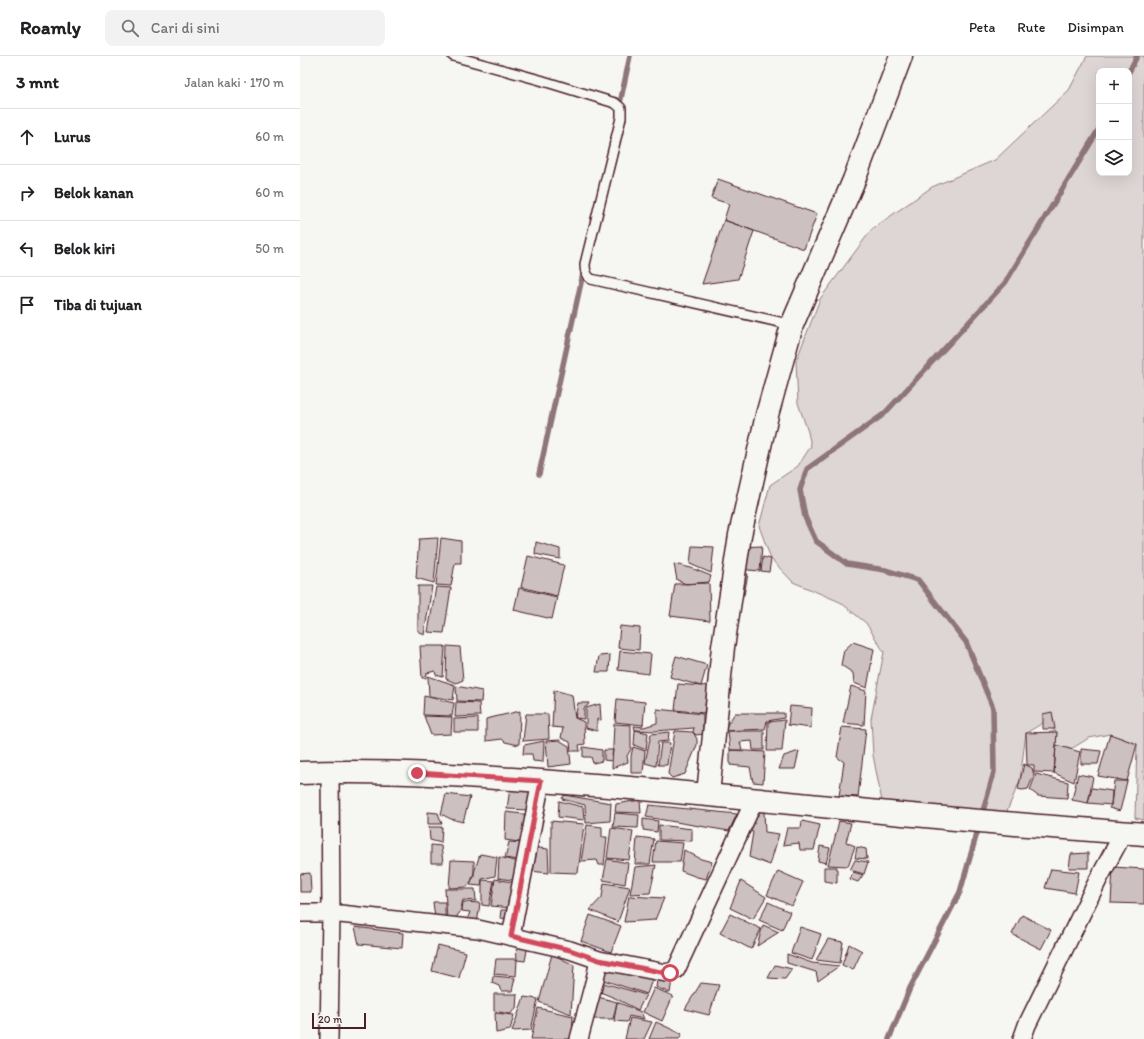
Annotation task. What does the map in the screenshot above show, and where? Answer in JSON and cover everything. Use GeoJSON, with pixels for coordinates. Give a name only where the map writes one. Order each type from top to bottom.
{"type":"FeatureCollection","features":[{"type":"Feature","properties":{"kind":"main road"},"geometry":{"type":"LineString","coordinates":[[708,794],[723,647],[740,535],[767,415],[792,325],[854,180],[901,56]]}},
{"type":"Feature","properties":{"kind":"main road"},"geometry":{"type":"LineString","coordinates":[[300,773],[417,773],[541,781],[708,794],[943,818],[1134,833]]}},
{"type":"Feature","properties":{"kind":"street"},"geometry":{"type":"LineString","coordinates":[[329,1039],[331,913],[330,772]]}},
{"type":"Feature","properties":{"kind":"street"},"geometry":{"type":"LineString","coordinates":[[511,936],[541,781]]}},
{"type":"Feature","properties":{"kind":"street"},"geometry":{"type":"LineString","coordinates":[[300,913],[331,913],[478,929],[570,950],[599,960],[666,973],[676,970],[755,799]]}},
{"type":"Feature","properties":{"kind":"street"},"geometry":{"type":"LineString","coordinates":[[1022,1039],[1027,1025],[1098,880],[1134,833]]}},
{"type":"Feature","properties":{"kind":"street"},"geometry":{"type":"LineString","coordinates":[[579,1039],[599,960]]}},
{"type":"Feature","properties":{"kind":"lane"},"geometry":{"type":"LineString","coordinates":[[453,56],[615,103],[621,108],[621,118],[585,264],[585,271],[591,279],[792,325]]}},
{"type":"Feature","properties":{"kind":"shaded area"},"geometry":{"type":"Polygon","coordinates":[[[1087,56],[1144,56],[1144,820],[1135,818],[1137,744],[1110,734],[1089,738],[1071,749],[1056,745],[1057,732],[1043,723],[1026,733],[1020,780],[1002,823],[884,812],[873,755],[871,719],[884,652],[866,623],[840,602],[793,582],[771,559],[759,526],[770,485],[798,466],[811,446],[798,403],[796,361],[820,299],[872,229],[932,187],[995,160],[1069,90],[1087,56]]]}},
{"type":"Feature","properties":{"kind":"building"},"geometry":{"type":"Polygon","coordinates":[[[718,179],[817,214],[804,249],[724,220],[729,204],[711,198],[718,179]]]}},
{"type":"Feature","properties":{"kind":"building"},"geometry":{"type":"Polygon","coordinates":[[[724,220],[754,231],[738,279],[702,284],[724,220]]]}},
{"type":"Feature","properties":{"kind":"building"},"geometry":{"type":"Polygon","coordinates":[[[438,538],[434,583],[416,578],[419,539],[438,538]]]}},
{"type":"Feature","properties":{"kind":"building"},"geometry":{"type":"Polygon","coordinates":[[[441,538],[461,541],[461,563],[455,563],[451,586],[436,585],[441,538]]]}},
{"type":"Feature","properties":{"kind":"building"},"geometry":{"type":"Polygon","coordinates":[[[536,542],[560,549],[560,559],[535,554],[536,542]]]}},
{"type":"Feature","properties":{"kind":"building"},"geometry":{"type":"Polygon","coordinates":[[[692,546],[714,547],[711,573],[690,564],[692,546]]]}},
{"type":"Feature","properties":{"kind":"building"},"geometry":{"type":"Polygon","coordinates":[[[762,546],[760,571],[737,569],[741,547],[762,546]]]}},
{"type":"Feature","properties":{"kind":"building"},"geometry":{"type":"Polygon","coordinates":[[[528,556],[564,565],[557,596],[521,587],[528,556]]]}},
{"type":"Feature","properties":{"kind":"building"},"geometry":{"type":"Polygon","coordinates":[[[763,557],[771,559],[769,572],[761,571],[763,557]]]}},
{"type":"Feature","properties":{"kind":"building"},"geometry":{"type":"Polygon","coordinates":[[[674,564],[691,568],[711,576],[709,582],[686,584],[677,580],[674,564]]]}},
{"type":"Feature","properties":{"kind":"building"},"geometry":{"type":"Polygon","coordinates":[[[737,573],[748,574],[744,595],[741,595],[737,573]]]}},
{"type":"Feature","properties":{"kind":"building"},"geometry":{"type":"Polygon","coordinates":[[[709,583],[710,621],[670,616],[675,584],[709,583]]]}},
{"type":"Feature","properties":{"kind":"building"},"geometry":{"type":"Polygon","coordinates":[[[418,586],[432,586],[424,635],[418,631],[418,586]]]}},
{"type":"Feature","properties":{"kind":"building"},"geometry":{"type":"Polygon","coordinates":[[[436,587],[451,588],[444,633],[428,632],[436,587]]]}},
{"type":"Feature","properties":{"kind":"building"},"geometry":{"type":"Polygon","coordinates":[[[519,588],[557,597],[552,619],[514,610],[519,588]]]}},
{"type":"Feature","properties":{"kind":"building"},"geometry":{"type":"Polygon","coordinates":[[[620,626],[640,628],[639,650],[618,648],[620,626]]]}},
{"type":"Feature","properties":{"kind":"building"},"geometry":{"type":"Polygon","coordinates":[[[853,642],[874,649],[867,688],[854,683],[853,673],[841,665],[844,650],[853,642]]]}},
{"type":"Feature","properties":{"kind":"building"},"geometry":{"type":"Polygon","coordinates":[[[420,646],[445,646],[443,677],[436,675],[435,671],[427,673],[426,678],[422,678],[420,646]]]}},
{"type":"Feature","properties":{"kind":"building"},"geometry":{"type":"Polygon","coordinates":[[[447,646],[460,647],[463,680],[456,683],[446,679],[447,646]]]}},
{"type":"Feature","properties":{"kind":"building"},"geometry":{"type":"Polygon","coordinates":[[[620,651],[651,654],[649,674],[618,670],[620,651]]]}},
{"type":"Feature","properties":{"kind":"building"},"geometry":{"type":"Polygon","coordinates":[[[610,655],[609,672],[596,672],[599,656],[610,655]]]}},
{"type":"Feature","properties":{"kind":"building"},"geometry":{"type":"Polygon","coordinates":[[[676,656],[707,665],[701,686],[670,677],[676,656]]]}},
{"type":"Feature","properties":{"kind":"building"},"geometry":{"type":"Polygon","coordinates":[[[428,676],[455,685],[453,700],[429,696],[428,676]]]}},
{"type":"Feature","properties":{"kind":"building"},"geometry":{"type":"Polygon","coordinates":[[[678,684],[701,686],[708,685],[704,713],[675,710],[678,684]]]}},
{"type":"Feature","properties":{"kind":"building"},"geometry":{"type":"Polygon","coordinates":[[[456,686],[482,691],[481,702],[457,701],[456,686]]]}},
{"type":"Feature","properties":{"kind":"building"},"geometry":{"type":"Polygon","coordinates":[[[851,686],[866,691],[864,725],[843,723],[851,686]]]}},
{"type":"Feature","properties":{"kind":"building"},"geometry":{"type":"Polygon","coordinates":[[[554,690],[572,695],[575,718],[584,722],[585,744],[579,745],[580,751],[571,751],[570,742],[561,738],[563,728],[552,727],[554,690]]]}},
{"type":"Feature","properties":{"kind":"building"},"geometry":{"type":"Polygon","coordinates":[[[424,696],[454,703],[452,716],[423,715],[424,696]]]}},
{"type":"Feature","properties":{"kind":"building"},"geometry":{"type":"Polygon","coordinates":[[[617,699],[645,702],[643,725],[615,722],[617,699]]]}},
{"type":"Feature","properties":{"kind":"building"},"geometry":{"type":"Polygon","coordinates":[[[456,702],[479,703],[480,716],[455,717],[456,702]]]}},
{"type":"Feature","properties":{"kind":"building"},"geometry":{"type":"Polygon","coordinates":[[[578,703],[589,703],[584,708],[584,719],[575,718],[578,703]]]}},
{"type":"Feature","properties":{"kind":"building"},"geometry":{"type":"Polygon","coordinates":[[[600,704],[601,720],[597,719],[597,731],[586,728],[586,708],[600,704]]]}},
{"type":"Feature","properties":{"kind":"building"},"geometry":{"type":"Polygon","coordinates":[[[790,706],[812,708],[811,728],[788,725],[790,706]]]}},
{"type":"Feature","properties":{"kind":"building"},"geometry":{"type":"Polygon","coordinates":[[[657,709],[703,714],[703,734],[696,735],[693,732],[694,728],[655,731],[635,730],[634,726],[644,727],[657,723],[657,709]]]}},
{"type":"Feature","properties":{"kind":"building"},"geometry":{"type":"Polygon","coordinates":[[[520,711],[519,745],[505,742],[502,739],[486,741],[486,719],[520,711]]]}},
{"type":"Feature","properties":{"kind":"building"},"geometry":{"type":"Polygon","coordinates":[[[1052,712],[1055,729],[1043,729],[1043,714],[1052,712]]]}},
{"type":"Feature","properties":{"kind":"building"},"geometry":{"type":"Polygon","coordinates":[[[735,713],[784,713],[784,718],[767,721],[765,729],[723,731],[735,713]]]}},
{"type":"Feature","properties":{"kind":"building"},"geometry":{"type":"Polygon","coordinates":[[[526,714],[548,714],[549,739],[523,741],[526,714]]]}},
{"type":"Feature","properties":{"kind":"building"},"geometry":{"type":"Polygon","coordinates":[[[424,716],[452,717],[451,734],[431,735],[424,716]]]}},
{"type":"Feature","properties":{"kind":"building"},"geometry":{"type":"Polygon","coordinates":[[[478,718],[478,732],[454,732],[454,719],[478,718]]]}},
{"type":"Feature","properties":{"kind":"building"},"geometry":{"type":"Polygon","coordinates":[[[785,720],[782,751],[767,751],[768,722],[785,720]]]}},
{"type":"Feature","properties":{"kind":"building"},"geometry":{"type":"Polygon","coordinates":[[[614,724],[631,725],[631,749],[627,756],[628,762],[612,768],[614,724]]]}},
{"type":"Feature","properties":{"kind":"building"},"geometry":{"type":"Polygon","coordinates":[[[842,727],[866,729],[858,797],[839,796],[844,762],[837,757],[842,727]]]}},
{"type":"Feature","properties":{"kind":"building"},"geometry":{"type":"Polygon","coordinates":[[[635,730],[648,733],[646,750],[634,745],[635,730]]]}},
{"type":"Feature","properties":{"kind":"building"},"geometry":{"type":"Polygon","coordinates":[[[675,731],[693,732],[697,739],[697,745],[685,774],[672,778],[668,774],[675,731]]]}},
{"type":"Feature","properties":{"kind":"building"},"geometry":{"type":"Polygon","coordinates":[[[728,731],[764,731],[764,750],[753,750],[752,741],[740,742],[742,750],[730,750],[728,731]]]}},
{"type":"Feature","properties":{"kind":"building"},"geometry":{"type":"Polygon","coordinates":[[[669,732],[668,741],[658,742],[656,766],[645,763],[651,734],[669,732]]]}},
{"type":"Feature","properties":{"kind":"building"},"geometry":{"type":"Polygon","coordinates":[[[1057,732],[1054,773],[1034,772],[1034,765],[1027,765],[1026,733],[1057,732]]]}},
{"type":"Feature","properties":{"kind":"building"},"geometry":{"type":"Polygon","coordinates":[[[1110,734],[1137,744],[1127,781],[1098,776],[1110,734]]]}},
{"type":"Feature","properties":{"kind":"building"},"geometry":{"type":"Polygon","coordinates":[[[559,740],[569,746],[571,764],[548,767],[546,741],[559,740]]]}},
{"type":"Feature","properties":{"kind":"building"},"geometry":{"type":"Polygon","coordinates":[[[544,741],[543,762],[533,761],[532,754],[523,754],[524,745],[544,741]]]}},
{"type":"Feature","properties":{"kind":"building"},"geometry":{"type":"Polygon","coordinates":[[[661,743],[670,743],[667,765],[658,765],[661,743]]]}},
{"type":"Feature","properties":{"kind":"building"},"geometry":{"type":"Polygon","coordinates":[[[1056,745],[1080,752],[1074,782],[1054,773],[1056,745]]]}},
{"type":"Feature","properties":{"kind":"building"},"geometry":{"type":"Polygon","coordinates":[[[583,747],[602,750],[602,761],[593,763],[591,757],[583,757],[583,747]]]}},
{"type":"Feature","properties":{"kind":"building"},"geometry":{"type":"Polygon","coordinates":[[[633,747],[645,751],[643,773],[631,773],[631,756],[633,747]]]}},
{"type":"Feature","properties":{"kind":"building"},"geometry":{"type":"Polygon","coordinates":[[[1081,749],[1101,751],[1098,764],[1081,764],[1081,749]]]}},
{"type":"Feature","properties":{"kind":"building"},"geometry":{"type":"Polygon","coordinates":[[[604,750],[613,750],[611,761],[604,760],[604,750]]]}},
{"type":"Feature","properties":{"kind":"building"},"geometry":{"type":"Polygon","coordinates":[[[730,750],[765,752],[763,783],[753,782],[750,767],[730,765],[730,750]]]}},
{"type":"Feature","properties":{"kind":"building"},"geometry":{"type":"Polygon","coordinates":[[[799,751],[795,769],[779,769],[784,756],[799,751]]]}},
{"type":"Feature","properties":{"kind":"building"},"geometry":{"type":"Polygon","coordinates":[[[1024,764],[1032,768],[1034,775],[1028,789],[1022,790],[1018,789],[1024,764]]]}},
{"type":"Feature","properties":{"kind":"building"},"geometry":{"type":"Polygon","coordinates":[[[1036,774],[1068,782],[1067,798],[1038,796],[1030,790],[1036,774]]]}},
{"type":"Feature","properties":{"kind":"building"},"geometry":{"type":"Polygon","coordinates":[[[1078,774],[1093,777],[1088,803],[1072,800],[1078,774]]]}},
{"type":"Feature","properties":{"kind":"building"},"geometry":{"type":"Polygon","coordinates":[[[1114,781],[1127,781],[1120,811],[1109,808],[1111,805],[1114,781]]]}},
{"type":"Feature","properties":{"kind":"building"},"geometry":{"type":"Polygon","coordinates":[[[510,788],[534,792],[529,810],[507,809],[510,788]]]}},
{"type":"Feature","properties":{"kind":"building"},"geometry":{"type":"Polygon","coordinates":[[[1092,788],[1112,791],[1111,805],[1088,803],[1092,788]]]}},
{"type":"Feature","properties":{"kind":"building"},"geometry":{"type":"Polygon","coordinates":[[[446,794],[470,797],[463,822],[451,819],[441,814],[446,794]]]}},
{"type":"Feature","properties":{"kind":"building"},"geometry":{"type":"Polygon","coordinates":[[[564,795],[611,803],[610,821],[586,823],[585,805],[562,799],[564,795]]]}},
{"type":"Feature","properties":{"kind":"building"},"geometry":{"type":"Polygon","coordinates":[[[640,800],[641,813],[615,812],[616,804],[640,800]]]}},
{"type":"Feature","properties":{"kind":"building"},"geometry":{"type":"Polygon","coordinates":[[[559,801],[583,807],[584,820],[558,817],[559,801]]]}},
{"type":"Feature","properties":{"kind":"building"},"geometry":{"type":"Polygon","coordinates":[[[649,805],[737,814],[729,831],[646,817],[649,805]]]}},
{"type":"Feature","properties":{"kind":"building"},"geometry":{"type":"Polygon","coordinates":[[[754,810],[764,812],[765,832],[779,834],[770,865],[749,857],[753,832],[744,829],[754,810]]]}},
{"type":"Feature","properties":{"kind":"building"},"geometry":{"type":"Polygon","coordinates":[[[428,812],[438,813],[442,824],[428,824],[428,812]]]}},
{"type":"Feature","properties":{"kind":"building"},"geometry":{"type":"Polygon","coordinates":[[[506,812],[531,815],[526,843],[505,840],[506,812]]]}},
{"type":"Feature","properties":{"kind":"building"},"geometry":{"type":"Polygon","coordinates":[[[615,813],[639,815],[638,828],[613,827],[615,813]]]}},
{"type":"Feature","properties":{"kind":"building"},"geometry":{"type":"Polygon","coordinates":[[[643,819],[658,821],[657,832],[643,830],[643,819]]]}},
{"type":"Feature","properties":{"kind":"building"},"geometry":{"type":"Polygon","coordinates":[[[551,821],[584,824],[578,873],[551,872],[551,821]]]}},
{"type":"Feature","properties":{"kind":"building"},"geometry":{"type":"Polygon","coordinates":[[[802,821],[820,825],[814,850],[800,850],[799,843],[783,845],[787,828],[801,828],[802,821]]]}},
{"type":"Feature","properties":{"kind":"building"},"geometry":{"type":"Polygon","coordinates":[[[839,821],[851,823],[846,842],[855,846],[848,866],[828,865],[839,821]]]}},
{"type":"Feature","properties":{"kind":"building"},"geometry":{"type":"Polygon","coordinates":[[[587,825],[602,827],[602,837],[607,837],[604,865],[599,865],[597,860],[581,861],[587,825]]]}},
{"type":"Feature","properties":{"kind":"building"},"geometry":{"type":"Polygon","coordinates":[[[659,825],[692,829],[692,841],[659,840],[659,825]]]}},
{"type":"Feature","properties":{"kind":"building"},"geometry":{"type":"Polygon","coordinates":[[[429,827],[442,827],[441,843],[430,840],[429,827]]]}},
{"type":"Feature","properties":{"kind":"building"},"geometry":{"type":"Polygon","coordinates":[[[611,828],[633,831],[629,860],[607,858],[611,828]]]}},
{"type":"Feature","properties":{"kind":"building"},"geometry":{"type":"Polygon","coordinates":[[[637,837],[654,839],[650,864],[635,864],[637,837]]]}},
{"type":"Feature","properties":{"kind":"building"},"geometry":{"type":"Polygon","coordinates":[[[656,841],[683,843],[680,862],[653,862],[656,841]]]}},
{"type":"Feature","properties":{"kind":"building"},"geometry":{"type":"Polygon","coordinates":[[[509,842],[526,843],[523,861],[505,858],[509,842]]]}},
{"type":"Feature","properties":{"kind":"building"},"geometry":{"type":"Polygon","coordinates":[[[431,845],[441,846],[443,863],[431,863],[431,845]]]}},
{"type":"Feature","properties":{"kind":"building"},"geometry":{"type":"Polygon","coordinates":[[[820,846],[830,848],[826,863],[818,861],[820,846]]]}},
{"type":"Feature","properties":{"kind":"building"},"geometry":{"type":"Polygon","coordinates":[[[531,847],[548,849],[549,873],[530,871],[531,847]]]}},
{"type":"Feature","properties":{"kind":"building"},"geometry":{"type":"Polygon","coordinates":[[[857,847],[866,849],[867,859],[855,858],[857,847]]]}},
{"type":"Feature","properties":{"kind":"building"},"geometry":{"type":"Polygon","coordinates":[[[684,850],[701,859],[712,862],[706,879],[681,871],[684,850]]]}},
{"type":"Feature","properties":{"kind":"building"},"geometry":{"type":"Polygon","coordinates":[[[1088,853],[1088,868],[1069,868],[1071,854],[1088,853]]]}},
{"type":"Feature","properties":{"kind":"building"},"geometry":{"type":"Polygon","coordinates":[[[480,854],[497,857],[495,876],[482,879],[481,886],[470,885],[480,854]]]}},
{"type":"Feature","properties":{"kind":"building"},"geometry":{"type":"Polygon","coordinates":[[[499,857],[522,863],[519,881],[498,878],[499,857]]]}},
{"type":"Feature","properties":{"kind":"building"},"geometry":{"type":"Polygon","coordinates":[[[607,859],[628,863],[625,884],[603,880],[607,859]]]}},
{"type":"Feature","properties":{"kind":"building"},"geometry":{"type":"Polygon","coordinates":[[[451,860],[474,861],[474,877],[467,887],[449,888],[451,860]]]}},
{"type":"Feature","properties":{"kind":"building"},"geometry":{"type":"Polygon","coordinates":[[[855,860],[868,862],[864,874],[850,870],[855,860]]]}},
{"type":"Feature","properties":{"kind":"building"},"geometry":{"type":"Polygon","coordinates":[[[656,865],[650,893],[630,894],[635,867],[656,865]]]}},
{"type":"Feature","properties":{"kind":"building"},"geometry":{"type":"Polygon","coordinates":[[[824,867],[837,867],[837,883],[824,881],[824,867]]]}},
{"type":"Feature","properties":{"kind":"building"},"geometry":{"type":"Polygon","coordinates":[[[1113,867],[1144,869],[1144,904],[1111,903],[1113,867]]]}},
{"type":"Feature","properties":{"kind":"building"},"geometry":{"type":"Polygon","coordinates":[[[1051,869],[1079,872],[1075,893],[1045,888],[1051,869]]]}},
{"type":"Feature","properties":{"kind":"building"},"geometry":{"type":"Polygon","coordinates":[[[778,871],[803,882],[792,906],[767,895],[778,871]]]}},
{"type":"Feature","properties":{"kind":"building"},"geometry":{"type":"Polygon","coordinates":[[[853,872],[863,875],[858,882],[850,879],[853,872]]]}},
{"type":"Feature","properties":{"kind":"building"},"geometry":{"type":"Polygon","coordinates":[[[310,873],[311,892],[300,892],[300,874],[310,873]]]}},
{"type":"Feature","properties":{"kind":"building"},"geometry":{"type":"Polygon","coordinates":[[[495,879],[517,883],[511,908],[491,906],[495,879]]]}},
{"type":"Feature","properties":{"kind":"building"},"geometry":{"type":"Polygon","coordinates":[[[482,880],[494,881],[489,906],[482,905],[482,880]]]}},
{"type":"Feature","properties":{"kind":"building"},"geometry":{"type":"Polygon","coordinates":[[[741,881],[766,897],[753,919],[730,908],[741,881]]]}},
{"type":"Feature","properties":{"kind":"building"},"geometry":{"type":"Polygon","coordinates":[[[604,883],[630,887],[618,922],[590,910],[602,897],[604,883]]]}},
{"type":"Feature","properties":{"kind":"building"},"geometry":{"type":"Polygon","coordinates":[[[445,889],[475,889],[476,901],[463,900],[460,912],[455,919],[447,920],[445,889]]]}},
{"type":"Feature","properties":{"kind":"building"},"geometry":{"type":"Polygon","coordinates":[[[629,896],[664,898],[655,920],[624,922],[629,896]]]}},
{"type":"Feature","properties":{"kind":"building"},"geometry":{"type":"Polygon","coordinates":[[[433,902],[445,902],[445,920],[435,918],[433,902]]]}},
{"type":"Feature","properties":{"kind":"building"},"geometry":{"type":"Polygon","coordinates":[[[463,902],[480,903],[477,924],[466,923],[470,912],[462,911],[463,902]]]}},
{"type":"Feature","properties":{"kind":"building"},"geometry":{"type":"Polygon","coordinates":[[[768,902],[790,912],[782,930],[759,920],[768,902]]]}},
{"type":"Feature","properties":{"kind":"building"},"geometry":{"type":"Polygon","coordinates":[[[501,910],[513,910],[510,919],[500,918],[501,910]]]}},
{"type":"Feature","properties":{"kind":"building"},"geometry":{"type":"Polygon","coordinates":[[[730,914],[761,929],[751,949],[720,933],[730,914]]]}},
{"type":"Feature","properties":{"kind":"building"},"geometry":{"type":"Polygon","coordinates":[[[590,915],[621,926],[611,952],[581,941],[590,915]]]}},
{"type":"Feature","properties":{"kind":"building"},"geometry":{"type":"Polygon","coordinates":[[[1022,915],[1051,930],[1041,949],[1012,934],[1022,915]]]}},
{"type":"Feature","properties":{"kind":"building"},"geometry":{"type":"Polygon","coordinates":[[[763,925],[779,932],[757,946],[763,925]]]}},
{"type":"Feature","properties":{"kind":"building"},"geometry":{"type":"Polygon","coordinates":[[[355,927],[403,933],[402,948],[359,944],[355,927]]]}},
{"type":"Feature","properties":{"kind":"building"},"geometry":{"type":"Polygon","coordinates":[[[800,927],[821,934],[812,960],[791,953],[800,927]]]}},
{"type":"Feature","properties":{"kind":"building"},"geometry":{"type":"Polygon","coordinates":[[[828,939],[843,942],[840,963],[816,960],[828,939]]]}},
{"type":"Feature","properties":{"kind":"building"},"geometry":{"type":"Polygon","coordinates":[[[516,944],[528,945],[525,961],[517,960],[516,944]]]}},
{"type":"Feature","properties":{"kind":"building"},"geometry":{"type":"Polygon","coordinates":[[[849,944],[862,951],[853,970],[842,965],[849,944]]]}},
{"type":"Feature","properties":{"kind":"building"},"geometry":{"type":"Polygon","coordinates":[[[438,945],[466,952],[459,978],[432,971],[438,945]]]}},
{"type":"Feature","properties":{"kind":"building"},"geometry":{"type":"Polygon","coordinates":[[[552,954],[574,965],[571,1014],[539,1002],[552,954]]]}},
{"type":"Feature","properties":{"kind":"building"},"geometry":{"type":"Polygon","coordinates":[[[787,954],[812,963],[839,966],[818,981],[816,972],[787,963],[787,954]]]}},
{"type":"Feature","properties":{"kind":"building"},"geometry":{"type":"Polygon","coordinates":[[[496,959],[516,959],[516,976],[494,974],[496,959]]]}},
{"type":"Feature","properties":{"kind":"building"},"geometry":{"type":"Polygon","coordinates":[[[604,964],[653,977],[647,994],[600,979],[604,964]]]}},
{"type":"Feature","properties":{"kind":"building"},"geometry":{"type":"Polygon","coordinates":[[[775,965],[792,969],[785,979],[768,978],[775,965]]]}},
{"type":"Feature","properties":{"kind":"building"},"geometry":{"type":"Polygon","coordinates":[[[493,976],[515,978],[512,991],[501,991],[499,986],[492,983],[493,976]]]}},
{"type":"Feature","properties":{"kind":"building"},"geometry":{"type":"Polygon","coordinates":[[[658,976],[672,979],[670,993],[656,987],[658,976]]]}},
{"type":"Feature","properties":{"kind":"building"},"geometry":{"type":"Polygon","coordinates":[[[600,982],[646,995],[638,1010],[598,991],[600,982]]]}},
{"type":"Feature","properties":{"kind":"building"},"geometry":{"type":"Polygon","coordinates":[[[701,983],[719,985],[709,1015],[685,1009],[701,983]]]}},
{"type":"Feature","properties":{"kind":"building"},"geometry":{"type":"Polygon","coordinates":[[[654,988],[673,996],[662,1021],[643,1012],[654,988]]]}},
{"type":"Feature","properties":{"kind":"building"},"geometry":{"type":"Polygon","coordinates":[[[494,994],[517,994],[516,1009],[510,1014],[494,1011],[494,994]]]}},
{"type":"Feature","properties":{"kind":"building"},"geometry":{"type":"Polygon","coordinates":[[[594,996],[617,1002],[613,1019],[591,1019],[594,996]]]}},
{"type":"Feature","properties":{"kind":"building"},"geometry":{"type":"Polygon","coordinates":[[[524,997],[538,999],[531,1030],[512,1031],[524,997]]]}},
{"type":"Feature","properties":{"kind":"building"},"geometry":{"type":"Polygon","coordinates":[[[617,1002],[641,1012],[644,1019],[629,1016],[627,1022],[614,1021],[617,1002]]]}},
{"type":"Feature","properties":{"kind":"building"},"geometry":{"type":"Polygon","coordinates":[[[538,1008],[573,1016],[572,1039],[531,1039],[538,1008]]]}},
{"type":"Feature","properties":{"kind":"building"},"geometry":{"type":"Polygon","coordinates":[[[495,1013],[514,1015],[510,1030],[496,1033],[495,1013]]]}},
{"type":"Feature","properties":{"kind":"building"},"geometry":{"type":"Polygon","coordinates":[[[630,1018],[652,1022],[644,1039],[625,1039],[630,1018]]]}},
{"type":"Feature","properties":{"kind":"building"},"geometry":{"type":"Polygon","coordinates":[[[656,1022],[682,1034],[679,1039],[649,1039],[656,1022]]]}},
{"type":"Feature","properties":{"kind":"waterway"},"geometry":{"type":"LineString","coordinates":[[619,108],[630,56]]}},
{"type":"Feature","properties":{"kind":"waterway"},"geometry":{"type":"LineString","coordinates":[[1131,68],[1137,56]]}},
{"type":"Feature","properties":{"kind":"waterway"},"geometry":{"type":"LineString","coordinates":[[981,818],[994,772],[993,708],[966,642],[918,580],[885,570],[847,564],[816,541],[805,517],[800,490],[807,469],[884,414],[1005,283],[1096,134]]}},
{"type":"Feature","properties":{"kind":"waterway"},"geometry":{"type":"LineString","coordinates":[[539,474],[584,269]]}},
{"type":"Feature","properties":{"kind":"waterway"},"geometry":{"type":"LineString","coordinates":[[889,1039],[910,988],[960,892],[979,826]]}},
{"type":"Feature","properties":{"kind":"route"},"geometry":{"type":"LineString","coordinates":[[417,773],[541,781],[511,936],[570,950],[599,960],[670,973]]}}]}
